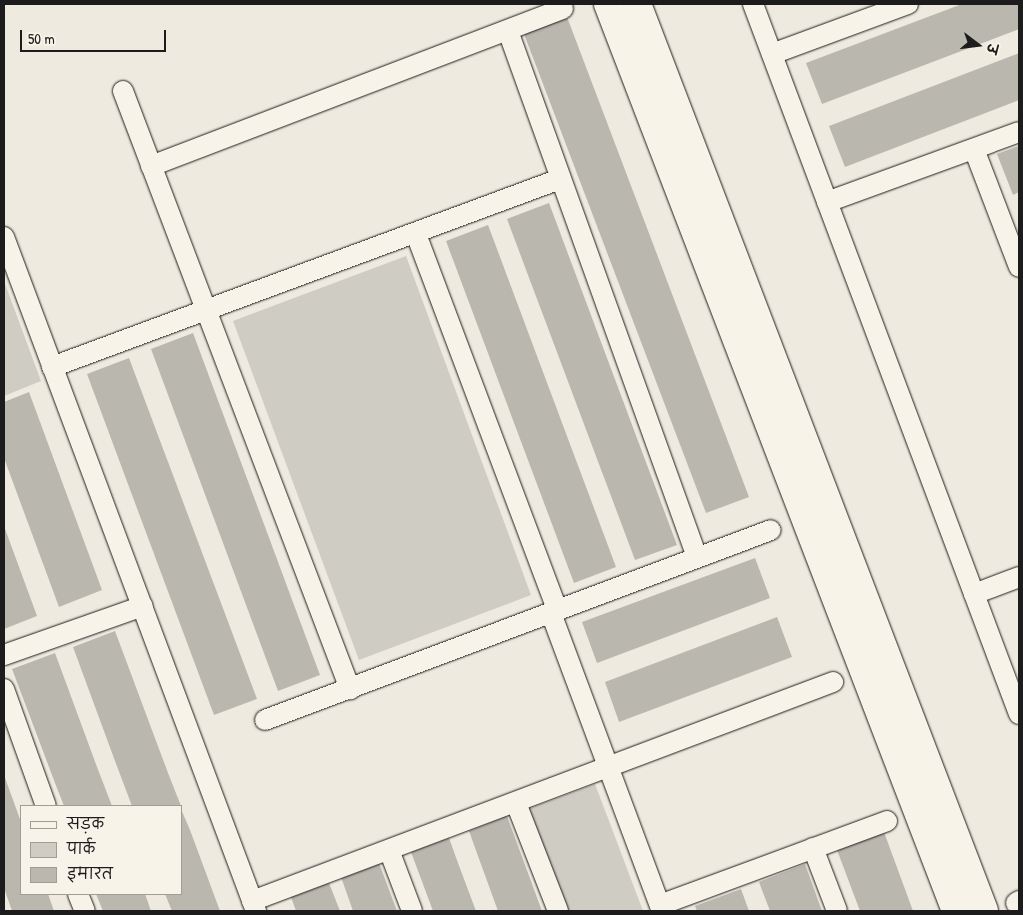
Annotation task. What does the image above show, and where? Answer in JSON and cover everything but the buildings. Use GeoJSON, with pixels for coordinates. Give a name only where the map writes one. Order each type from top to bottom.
{"type":"FeatureCollection","features":[{"type":"Feature","properties":{"kind":"main road"},"geometry":{"type":"LineString","coordinates":[[608,4],[956,911]]}},
{"type":"Feature","properties":{"kind":"main road"},"geometry":{"type":"LineString","coordinates":[[637,4],[984,911]]}},
{"type":"Feature","properties":{"kind":"street"},"geometry":{"type":"LineString","coordinates":[[753,4],[1019,714]]}},
{"type":"Feature","properties":{"kind":"street"},"geometry":{"type":"LineString","coordinates":[[772,54],[908,4]]}},
{"type":"Feature","properties":{"kind":"street"},"geometry":{"type":"LineString","coordinates":[[151,166],[563,9]]}},
{"type":"Feature","properties":{"kind":"street"},"geometry":{"type":"LineString","coordinates":[[508,30],[697,557]]}},
{"type":"Feature","properties":{"kind":"street"},"geometry":{"type":"LineString","coordinates":[[123,92],[350,689]]}},
{"type":"Feature","properties":{"kind":"street"},"geometry":{"type":"LineString","coordinates":[[827,202],[1019,132]]}},
{"type":"Feature","properties":{"kind":"street"},"geometry":{"type":"LineString","coordinates":[[974,149],[1019,267]]}},
{"type":"Feature","properties":{"kind":"street"},"geometry":{"type":"LineString","coordinates":[[52,367],[416,234],[560,179]]}},
{"type":"Feature","properties":{"kind":"street"},"geometry":{"type":"LineString","coordinates":[[416,234],[555,612],[609,768],[661,908],[887,821]]}},
{"type":"Feature","properties":{"kind":"street"},"geometry":{"type":"LineString","coordinates":[[4,237],[254,906],[389,850],[833,682]]}},
{"type":"Feature","properties":{"kind":"street"},"geometry":{"type":"LineString","coordinates":[[266,720],[771,530]]}},
{"type":"Feature","properties":{"kind":"street"},"geometry":{"type":"LineString","coordinates":[[974,594],[1019,577]]}},
{"type":"Feature","properties":{"kind":"street"},"geometry":{"type":"LineString","coordinates":[[4,656],[143,606]]}},
{"type":"Feature","properties":{"kind":"street"},"geometry":{"type":"LineString","coordinates":[[4,689],[46,805]]}},
{"type":"Feature","properties":{"kind":"street"},"geometry":{"type":"LineString","coordinates":[[516,803],[558,911]]}},
{"type":"Feature","properties":{"kind":"street"},"geometry":{"type":"LineString","coordinates":[[813,848],[838,911]]}},
{"type":"Feature","properties":{"kind":"street"},"geometry":{"type":"LineString","coordinates":[[389,850],[412,911]]}},
{"type":"Feature","properties":{"kind":"street"},"geometry":{"type":"LineString","coordinates":[[78,895],[85,911]]}},
{"type":"Feature","properties":{"kind":"green space"},"geometry":{"type":"Polygon","coordinates":[[[406,256],[531,595],[359,660],[233,321],[406,256]]]}},
{"type":"Feature","properties":{"kind":"green space"},"geometry":{"type":"Polygon","coordinates":[[[4,281],[41,381],[4,396],[4,281]]]}},
{"type":"Feature","properties":{"kind":"green space"},"geometry":{"type":"Polygon","coordinates":[[[595,784],[643,911],[566,911],[528,809],[595,784]]]}}]}
